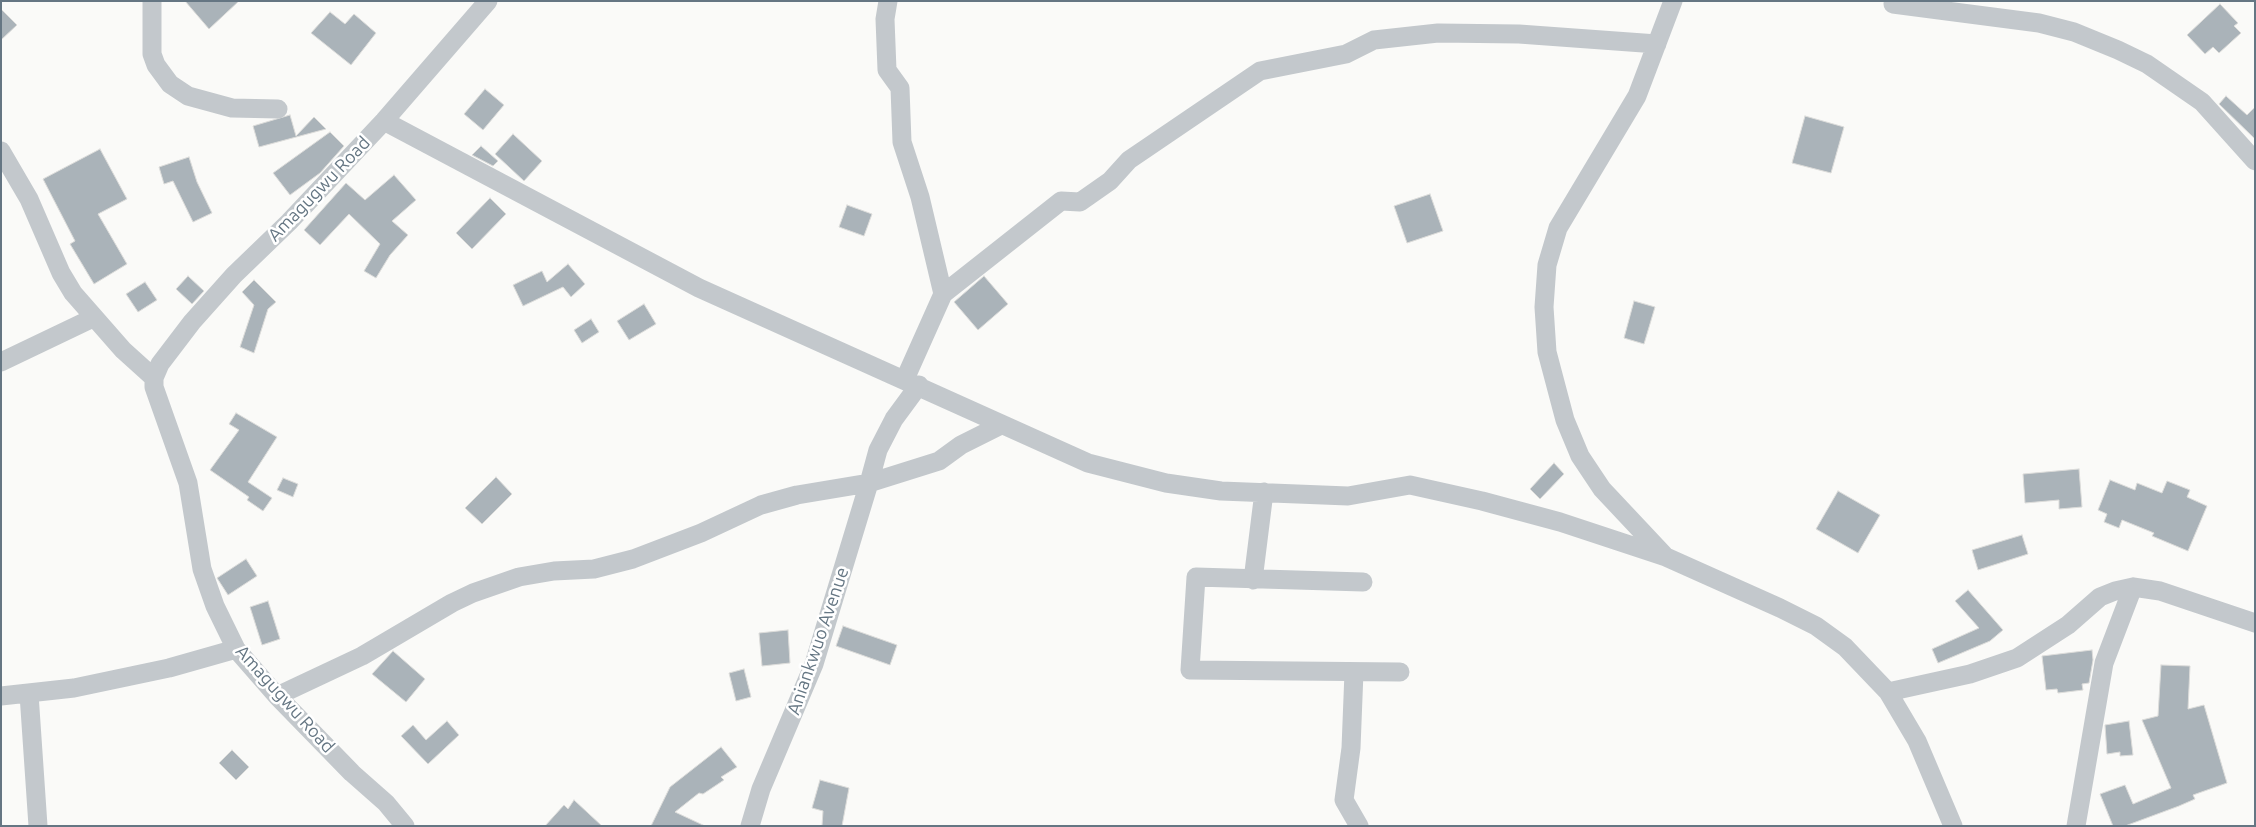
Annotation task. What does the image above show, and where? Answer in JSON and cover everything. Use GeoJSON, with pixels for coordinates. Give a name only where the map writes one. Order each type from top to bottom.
{"type":"FeatureCollection","features":[{"type":"Feature","properties":{"kind":"street"},"geometry":{"type":"LineString","coordinates":[[152,1],[152,54],[156,64],[170,84],[188,96],[232,108],[278,109]]}},
{"type":"Feature","properties":{"kind":"street","name":"Amagugwu Road"},"geometry":{"type":"LineString","coordinates":[[405,826],[386,803],[352,773],[277,696],[236,648],[215,606],[202,570],[188,483],[154,387],[154,378],[155,371],[165,356],[192,322],[234,275],[289,222],[384,121],[488,1]]}},
{"type":"Feature","properties":{"kind":"street"},"geometry":{"type":"LineString","coordinates":[[888,1],[885,19],[887,70],[900,88],[902,142],[920,197],[943,294],[1061,201],[1080,202],[1110,181],[1129,160],[1260,71],[1346,54],[1374,40],[1438,32],[1519,34],[1657,44]]}},
{"type":"Feature","properties":{"kind":"street"},"geometry":{"type":"LineString","coordinates":[[1666,557],[1602,489],[1580,456],[1565,420],[1548,352],[1544,307],[1548,265],[1558,228],[1637,96],[1673,1]]}},
{"type":"Feature","properties":{"kind":"street"},"geometry":{"type":"LineString","coordinates":[[1893,2],[2039,24],[2074,32],[2118,50],[2148,64],[2202,102],[2255,161]]}},
{"type":"Feature","properties":{"kind":"street"},"geometry":{"type":"LineString","coordinates":[[384,121],[699,288],[912,382],[1001,425],[1088,463],[1131,476],[1221,491],[1348,496],[1410,485],[1482,501],[1666,557],[1816,626],[1845,647],[1888,692],[1918,741],[1953,826]]}},
{"type":"Feature","properties":{"kind":"street"},"geometry":{"type":"LineString","coordinates":[[1,151],[22,184],[61,273],[93,318],[154,378]]}},
{"type":"Feature","properties":{"kind":"street"},"geometry":{"type":"LineString","coordinates":[[1,176],[22,184]]}},
{"type":"Feature","properties":{"kind":"street","name":"Aniankwuo Avenue"},"geometry":{"type":"LineString","coordinates":[[750,826],[762,789],[814,664],[880,444],[912,382],[943,294]]}},
{"type":"Feature","properties":{"kind":"street"},"geometry":{"type":"LineString","coordinates":[[1,362],[93,318]]}},
{"type":"Feature","properties":{"kind":"street"},"geometry":{"type":"LineString","coordinates":[[277,696],[362,656],[452,603],[473,593],[495,587],[519,577],[554,571],[594,569],[633,559],[717,526],[761,505],[797,495],[869,482],[939,461],[961,445],[1001,425]]}},
{"type":"Feature","properties":{"kind":"street"},"geometry":{"type":"LineString","coordinates":[[1253,580],[1264,492]]}},
{"type":"Feature","properties":{"kind":"street"},"geometry":{"type":"LineString","coordinates":[[1363,582],[1196,577],[1190,670],[1400,672]]}},
{"type":"Feature","properties":{"kind":"street"},"geometry":{"type":"LineString","coordinates":[[1888,692],[1970,674],[2017,658],[2061,630],[2100,597],[2115,590],[2133,587],[2160,592],[2255,623]]}},
{"type":"Feature","properties":{"kind":"street"},"geometry":{"type":"LineString","coordinates":[[2076,826],[2104,663],[2133,587]]}},
{"type":"Feature","properties":{"kind":"street"},"geometry":{"type":"LineString","coordinates":[[1,696],[74,688],[160,670],[236,648]]}},
{"type":"Feature","properties":{"kind":"street"},"geometry":{"type":"LineString","coordinates":[[1354,672],[1352,748],[1344,800],[1359,826]]}},
{"type":"Feature","properties":{"kind":"street"},"geometry":{"type":"LineString","coordinates":[[29,694],[38,826]]}},
{"type":"Feature","properties":{"kind":"building"},"geometry":{"type":"Polygon","coordinates":[[[185,1],[239,1],[209,29],[185,1]]]}},
{"type":"Feature","properties":{"kind":"building"},"geometry":{"type":"Polygon","coordinates":[[[2220,4],[2238,23],[2234,26],[2241,33],[2219,53],[2213,47],[2205,54],[2187,35],[2220,4]]]}},
{"type":"Feature","properties":{"kind":"building"},"geometry":{"type":"Polygon","coordinates":[[[1,9],[17,25],[1,40],[1,9]]]}},
{"type":"Feature","properties":{"kind":"building"},"geometry":{"type":"Polygon","coordinates":[[[330,12],[345,24],[354,14],[376,33],[351,65],[311,33],[330,12]]]}},
{"type":"Feature","properties":{"kind":"building"},"geometry":{"type":"Polygon","coordinates":[[[485,89],[504,105],[483,130],[464,114],[485,89]]]}},
{"type":"Feature","properties":{"kind":"building"},"geometry":{"type":"Polygon","coordinates":[[[2226,96],[2247,115],[2255,107],[2255,139],[2219,104],[2226,96]]]}},
{"type":"Feature","properties":{"kind":"building"},"geometry":{"type":"Polygon","coordinates":[[[290,115],[296,136],[314,117],[326,129],[259,147],[253,126],[290,115]]]}},
{"type":"Feature","properties":{"kind":"building"},"geometry":{"type":"Polygon","coordinates":[[[1805,116],[1844,127],[1831,173],[1792,163],[1805,116]]]}},
{"type":"Feature","properties":{"kind":"building"},"geometry":{"type":"Polygon","coordinates":[[[330,132],[344,146],[320,173],[290,195],[273,173],[330,132]]]}},
{"type":"Feature","properties":{"kind":"building"},"geometry":{"type":"Polygon","coordinates":[[[513,134],[542,161],[524,181],[495,154],[513,134]]]}},
{"type":"Feature","properties":{"kind":"building"},"geometry":{"type":"Polygon","coordinates":[[[481,146],[498,161],[493,166],[472,155],[481,146]]]}},
{"type":"Feature","properties":{"kind":"building"},"geometry":{"type":"Polygon","coordinates":[[[100,149],[127,199],[98,214],[127,264],[94,284],[70,244],[75,241],[43,179],[100,149]]]}},
{"type":"Feature","properties":{"kind":"building"},"geometry":{"type":"Polygon","coordinates":[[[189,157],[197,182],[212,213],[193,222],[173,181],[164,184],[159,167],[189,157]]]}},
{"type":"Feature","properties":{"kind":"building"},"geometry":{"type":"Polygon","coordinates":[[[394,175],[416,200],[392,221],[408,235],[390,255],[376,278],[364,271],[380,244],[349,214],[320,245],[304,230],[346,183],[365,200],[394,175]]]}},
{"type":"Feature","properties":{"kind":"building"},"geometry":{"type":"Polygon","coordinates":[[[1430,194],[1443,231],[1407,243],[1394,206],[1430,194]]]}},
{"type":"Feature","properties":{"kind":"building"},"geometry":{"type":"Polygon","coordinates":[[[490,198],[506,214],[472,249],[456,233],[490,198]]]}},
{"type":"Feature","properties":{"kind":"building"},"geometry":{"type":"Polygon","coordinates":[[[847,205],[872,214],[864,236],[839,227],[847,205]]]}},
{"type":"Feature","properties":{"kind":"building"},"geometry":{"type":"Polygon","coordinates":[[[568,264],[585,284],[571,297],[563,287],[523,306],[513,285],[542,271],[547,282],[568,264]]]}},
{"type":"Feature","properties":{"kind":"building"},"geometry":{"type":"Polygon","coordinates":[[[188,276],[204,291],[192,304],[176,289],[188,276]]]}},
{"type":"Feature","properties":{"kind":"building"},"geometry":{"type":"Polygon","coordinates":[[[984,276],[1008,304],[978,330],[954,302],[984,276]]]}},
{"type":"Feature","properties":{"kind":"building"},"geometry":{"type":"Polygon","coordinates":[[[254,280],[276,302],[268,309],[254,353],[240,347],[254,305],[242,292],[254,280]]]}},
{"type":"Feature","properties":{"kind":"building"},"geometry":{"type":"Polygon","coordinates":[[[145,282],[157,300],[138,312],[126,294],[145,282]]]}},
{"type":"Feature","properties":{"kind":"building"},"geometry":{"type":"Polygon","coordinates":[[[1634,301],[1655,307],[1644,344],[1624,338],[1634,301]]]}},
{"type":"Feature","properties":{"kind":"building"},"geometry":{"type":"Polygon","coordinates":[[[644,304],[656,324],[629,340],[617,321],[644,304]]]}},
{"type":"Feature","properties":{"kind":"building"},"geometry":{"type":"Polygon","coordinates":[[[591,319],[599,332],[582,343],[574,330],[591,319]]]}},
{"type":"Feature","properties":{"kind":"building"},"geometry":{"type":"Polygon","coordinates":[[[236,413],[277,437],[248,482],[272,498],[263,511],[247,500],[249,497],[210,470],[239,430],[229,424],[236,413]]]}},
{"type":"Feature","properties":{"kind":"building"},"geometry":{"type":"Polygon","coordinates":[[[1554,463],[1564,474],[1540,499],[1530,489],[1554,463]]]}},
{"type":"Feature","properties":{"kind":"building"},"geometry":{"type":"Polygon","coordinates":[[[2079,469],[2082,507],[2059,509],[2059,500],[2025,503],[2023,474],[2079,469]]]}},
{"type":"Feature","properties":{"kind":"building"},"geometry":{"type":"Polygon","coordinates":[[[496,477],[512,494],[482,524],[465,508],[496,477]]]}},
{"type":"Feature","properties":{"kind":"building"},"geometry":{"type":"Polygon","coordinates":[[[283,478],[298,484],[293,497],[277,490],[283,478]]]}},
{"type":"Feature","properties":{"kind":"building"},"geometry":{"type":"Polygon","coordinates":[[[2110,480],[2135,490],[2137,483],[2162,493],[2167,481],[2190,490],[2187,497],[2207,506],[2188,551],[2152,536],[2154,533],[2122,520],[2119,528],[2104,522],[2107,514],[2098,510],[2110,480]]]}},
{"type":"Feature","properties":{"kind":"building"},"geometry":{"type":"Polygon","coordinates":[[[1838,491],[1880,515],[1858,553],[1816,529],[1838,491]]]}},
{"type":"Feature","properties":{"kind":"building"},"geometry":{"type":"Polygon","coordinates":[[[2022,535],[2028,554],[1978,570],[1972,550],[2022,535]]]}},
{"type":"Feature","properties":{"kind":"building"},"geometry":{"type":"Polygon","coordinates":[[[246,559],[257,576],[228,595],[217,578],[246,559]]]}},
{"type":"Feature","properties":{"kind":"building"},"geometry":{"type":"Polygon","coordinates":[[[1968,590],[2003,630],[1990,641],[1938,663],[1932,649],[1979,628],[1955,601],[1968,590]]]}},
{"type":"Feature","properties":{"kind":"building"},"geometry":{"type":"Polygon","coordinates":[[[268,601],[280,639],[262,645],[250,607],[268,601]]]}},
{"type":"Feature","properties":{"kind":"building"},"geometry":{"type":"Polygon","coordinates":[[[843,626],[897,645],[890,665],[836,646],[843,626]]]}},
{"type":"Feature","properties":{"kind":"building"},"geometry":{"type":"Polygon","coordinates":[[[788,630],[790,663],[762,666],[759,633],[788,630]]]}},
{"type":"Feature","properties":{"kind":"building"},"geometry":{"type":"Polygon","coordinates":[[[2092,650],[2093,660],[2089,683],[2082,684],[2083,690],[2058,693],[2057,689],[2046,690],[2042,656],[2092,650]]]}},
{"type":"Feature","properties":{"kind":"building"},"geometry":{"type":"Polygon","coordinates":[[[393,651],[425,679],[406,702],[372,674],[393,651]]]}},
{"type":"Feature","properties":{"kind":"building"},"geometry":{"type":"Polygon","coordinates":[[[2161,665],[2190,666],[2188,709],[2204,705],[2227,783],[2193,795],[2195,799],[2179,806],[2125,826],[2113,826],[2100,794],[2125,785],[2133,804],[2171,788],[2142,720],[2158,716],[2161,665]]]}},
{"type":"Feature","properties":{"kind":"building"},"geometry":{"type":"Polygon","coordinates":[[[744,669],[751,697],[736,701],[729,673],[744,669]]]}},
{"type":"Feature","properties":{"kind":"building"},"geometry":{"type":"Polygon","coordinates":[[[447,721],[459,735],[428,764],[401,736],[413,725],[426,740],[447,721]]]}},
{"type":"Feature","properties":{"kind":"building"},"geometry":{"type":"Polygon","coordinates":[[[2129,721],[2133,755],[2120,756],[2120,752],[2107,754],[2105,725],[2129,721]]]}},
{"type":"Feature","properties":{"kind":"building"},"geometry":{"type":"Polygon","coordinates":[[[721,747],[737,767],[721,777],[724,780],[703,794],[699,793],[675,812],[705,826],[651,826],[670,787],[721,747]]]}},
{"type":"Feature","properties":{"kind":"building"},"geometry":{"type":"Polygon","coordinates":[[[232,750],[249,767],[236,780],[219,763],[232,750]]]}},
{"type":"Feature","properties":{"kind":"building"},"geometry":{"type":"Polygon","coordinates":[[[820,780],[849,788],[842,826],[822,826],[823,811],[812,808],[820,780]]]}},
{"type":"Feature","properties":{"kind":"building"},"geometry":{"type":"Polygon","coordinates":[[[574,800],[602,826],[545,826],[564,805],[568,809],[574,800]]]}}]}
